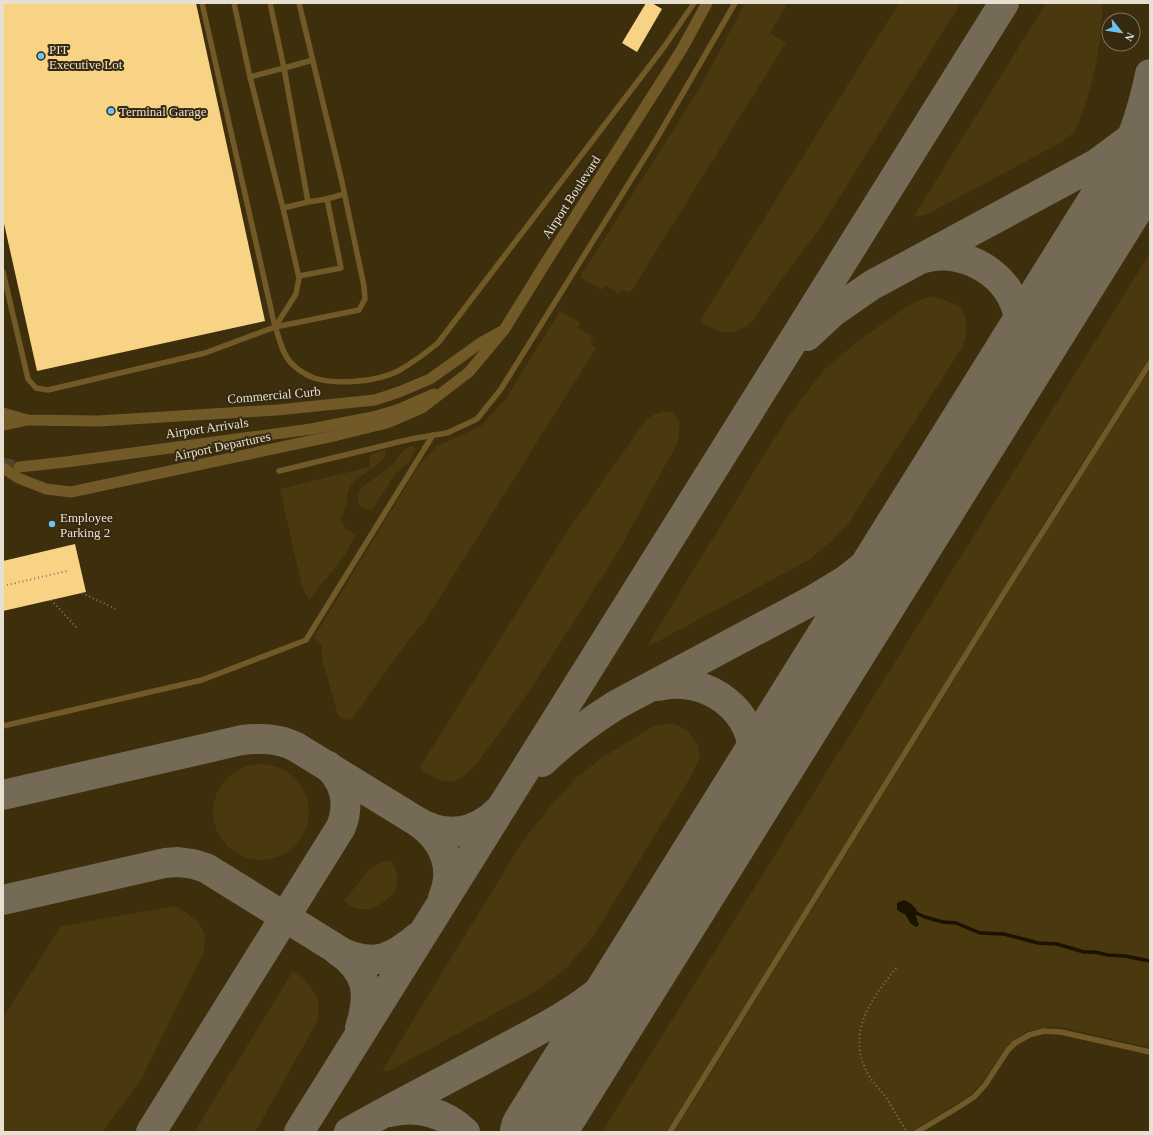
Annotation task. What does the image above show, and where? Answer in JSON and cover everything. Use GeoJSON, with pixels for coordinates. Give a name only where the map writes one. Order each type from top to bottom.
{"type":"FeatureCollection","features":[{"type":"Feature","properties":{"kind":"street","name":"Airport Boulevard"},"geometry":{"type":"LineString","coordinates":[[442,392],[469,372],[504,330],[682,49],[707,3]]}},
{"type":"Feature","properties":{"kind":"street","name":"Commercial Curb"},"geometry":{"type":"LineString","coordinates":[[3,425],[27,420],[98,421],[277,410],[375,400],[430,379],[482,342],[504,330]]}},
{"type":"Feature","properties":{"kind":"street","name":"Airport Arrivals"},"geometry":{"type":"LineString","coordinates":[[19,467],[66,462],[311,428],[373,417],[397,410],[442,392]]}},
{"type":"Feature","properties":{"kind":"street","name":"Airport Departures"},"geometry":{"type":"LineString","coordinates":[[3,468],[18,478],[46,489],[71,492],[338,435],[380,424],[422,408],[442,392]]}},
{"type":"Feature","properties":{"kind":"street","name":"Commercial Curb"},"geometry":{"type":"LineString","coordinates":[[3,412],[27,420]]}},
{"type":"Feature","properties":{"kind":"lane"},"geometry":{"type":"LineString","coordinates":[[202,3],[275,327],[283,350],[290,362],[302,372],[314,378],[332,381],[353,381],[375,378],[397,371],[421,357],[438,343],[664,46],[694,3]]}},
{"type":"Feature","properties":{"kind":"lane"},"geometry":{"type":"LineString","coordinates":[[234,3],[250,77],[299,276],[296,294],[275,327]]}},
{"type":"Feature","properties":{"kind":"lane"},"geometry":{"type":"LineString","coordinates":[[270,3],[284,68],[308,202]]}},
{"type":"Feature","properties":{"kind":"lane"},"geometry":{"type":"LineString","coordinates":[[3,272],[28,378],[36,388],[48,390],[205,353],[275,327],[359,310],[365,299],[364,286],[299,3]]}},
{"type":"Feature","properties":{"kind":"lane"},"geometry":{"type":"LineString","coordinates":[[278,471],[411,439],[448,433],[477,419],[501,390],[657,138],[736,3]]}},
{"type":"Feature","properties":{"kind":"lane"},"geometry":{"type":"LineString","coordinates":[[250,77],[313,60]]}},
{"type":"Feature","properties":{"kind":"lane"},"geometry":{"type":"LineString","coordinates":[[282,208],[344,194]]}},
{"type":"Feature","properties":{"kind":"lane"},"geometry":{"type":"LineString","coordinates":[[299,276],[341,268],[327,199]]}},
{"type":"Feature","properties":{"kind":"lane"},"geometry":{"type":"LineString","coordinates":[[670,1132],[1009,585],[1150,363]]}},
{"type":"Feature","properties":{"kind":"lane"},"geometry":{"type":"LineString","coordinates":[[3,726],[202,680],[306,640],[434,435]]}},
{"type":"Feature","properties":{"kind":"lane"},"geometry":{"type":"LineString","coordinates":[[917,1132],[974,1097],[985,1085],[1008,1050],[1018,1041],[1029,1035],[1044,1031],[1061,1032],[1150,1052]]}},
{"type":"Feature","properties":{"kind":"path"},"geometry":{"type":"LineString","coordinates":[[3,586],[67,571]]}},
{"type":"Feature","properties":{"kind":"path"},"geometry":{"type":"LineString","coordinates":[[82,593],[116,609]]}},
{"type":"Feature","properties":{"kind":"path"},"geometry":{"type":"LineString","coordinates":[[51,600],[78,629]]}},
{"type":"Feature","properties":{"kind":"path"},"geometry":{"type":"LineString","coordinates":[[896,968],[880,988],[865,1012],[860,1037],[860,1051],[870,1076],[887,1100],[906,1132]]}},
{"type":"Feature","properties":{"kind":"shaded area"},"geometry":{"type":"Polygon","coordinates":[[[3,3],[1150,3],[1150,1132],[3,1132],[3,3]]]}},
{"type":"Feature","properties":{"kind":"shaded area"},"geometry":{"type":"Polygon","coordinates":[[[745,3],[788,3],[770,33],[786,43],[630,293],[622,289],[619,294],[605,285],[602,290],[580,277],[701,86],[745,3]]]}},
{"type":"Feature","properties":{"kind":"shaded area"},"geometry":{"type":"Polygon","coordinates":[[[899,3],[961,3],[826,219],[749,325],[736,331],[725,332],[701,323],[701,319],[899,3]]]}},
{"type":"Feature","properties":{"kind":"shaded area"},"geometry":{"type":"Polygon","coordinates":[[[1046,3],[1103,3],[1102,12],[1101,12],[1101,30],[1095,70],[1079,122],[1071,135],[1060,143],[928,214],[917,217],[915,215],[1046,3]]]}},
{"type":"Feature","properties":{"kind":"shaded area"},"geometry":{"type":"Polygon","coordinates":[[[1150,253],[1150,358],[1064,491],[667,1132],[602,1132],[1150,253]]]}},
{"type":"Feature","properties":{"kind":"shaded area"},"geometry":{"type":"Polygon","coordinates":[[[931,296],[948,301],[962,308],[966,328],[962,348],[848,524],[832,541],[809,560],[657,642],[648,645],[777,434],[800,400],[825,369],[857,342],[910,304],[931,296]]]}},
{"type":"Feature","properties":{"kind":"shaded area"},"geometry":{"type":"Polygon","coordinates":[[[560,311],[581,323],[578,328],[594,338],[590,344],[596,348],[425,621],[410,638],[351,720],[342,719],[338,715],[322,659],[322,645],[314,637],[420,463],[437,446],[481,426],[506,398],[560,311]]]}},
{"type":"Feature","properties":{"kind":"shaded area"},"geometry":{"type":"Polygon","coordinates":[[[1150,372],[1150,1048],[1065,1028],[1047,1027],[1025,1032],[1007,1046],[980,1085],[969,1096],[911,1132],[674,1132],[1047,530],[1145,376],[1150,372]],[[910,903],[900,912],[906,915],[910,923],[919,924],[915,910],[910,903]]]}},
{"type":"Feature","properties":{"kind":"shaded area"},"geometry":{"type":"Polygon","coordinates":[[[665,411],[674,413],[680,422],[678,442],[618,552],[531,689],[475,766],[460,779],[451,782],[439,780],[424,772],[420,767],[566,533],[646,420],[655,414],[665,411]]]}},
{"type":"Feature","properties":{"kind":"shaded area"},"geometry":{"type":"Polygon","coordinates":[[[410,446],[413,446],[416,450],[409,462],[396,473],[373,509],[365,509],[362,507],[358,501],[358,493],[360,489],[393,464],[403,451],[410,446]]]}},
{"type":"Feature","properties":{"kind":"shaded area"},"geometry":{"type":"Polygon","coordinates":[[[386,450],[382,460],[354,482],[350,487],[346,508],[341,520],[345,528],[356,535],[345,555],[309,600],[302,587],[280,489],[370,467],[370,455],[386,450]]]}},
{"type":"Feature","properties":{"kind":"shaded area"},"geometry":{"type":"Polygon","coordinates":[[[672,723],[687,730],[697,744],[700,756],[693,773],[592,938],[566,968],[540,989],[391,1070],[382,1071],[522,842],[550,806],[577,777],[603,757],[654,726],[672,723]]]}},
{"type":"Feature","properties":{"kind":"shaded area"},"geometry":{"type":"Polygon","coordinates":[[[261,764],[280,767],[295,778],[306,793],[309,812],[306,831],[295,846],[280,857],[261,860],[242,857],[227,846],[216,831],[213,812],[216,793],[227,778],[242,767],[261,764]]]}},
{"type":"Feature","properties":{"kind":"shaded area"},"geometry":{"type":"Polygon","coordinates":[[[386,860],[392,862],[396,870],[397,877],[395,889],[387,900],[367,909],[354,908],[344,901],[370,868],[386,860]]]}},
{"type":"Feature","properties":{"kind":"shaded area"},"geometry":{"type":"Polygon","coordinates":[[[904,900],[909,902],[914,907],[919,924],[916,927],[910,923],[906,915],[897,910],[897,903],[904,900]]]}},
{"type":"Feature","properties":{"kind":"shaded area"},"geometry":{"type":"Polygon","coordinates":[[[176,906],[191,916],[201,926],[205,938],[202,956],[142,1078],[103,1132],[3,1132],[3,1017],[61,926],[176,906]]]}},
{"type":"Feature","properties":{"kind":"shaded area"},"geometry":{"type":"Polygon","coordinates":[[[293,971],[308,984],[314,992],[318,1001],[318,1020],[255,1132],[195,1132],[207,1111],[293,971]]]}},
{"type":"Feature","properties":{"kind":"building","name":"Terminal Garage"},"geometry":{"type":"Polygon","coordinates":[[[196,3],[265,321],[37,371],[3,219],[3,4],[196,3]]]}},
{"type":"Feature","properties":{"kind":"building"},"geometry":{"type":"Polygon","coordinates":[[[646,3],[652,3],[662,9],[637,52],[622,43],[646,3]]]}},
{"type":"Feature","properties":{"kind":"building"},"geometry":{"type":"Polygon","coordinates":[[[75,544],[86,592],[3,611],[3,561],[75,544]]]}},
{"type":"Feature","properties":{"kind":"waterway"},"geometry":{"type":"LineString","coordinates":[[914,909],[916,913],[925,917],[943,922],[956,923],[980,933],[1004,934],[1038,943],[1057,944],[1084,952],[1125,956],[1150,961]]}},
{"type":"Feature","properties":{"kind":"taxiway"},"geometry":{"type":"LineString","coordinates":[[299,1132],[1004,3]]}},
{"type":"Feature","properties":{"kind":"taxiway"},"geometry":{"type":"LineString","coordinates":[[961,452],[1100,207],[1130,143],[1150,74]]}},
{"type":"Feature","properties":{"kind":"taxiway"},"geometry":{"type":"LineString","coordinates":[[807,336],[833,312],[872,285],[1096,164],[1150,122]]}},
{"type":"Feature","properties":{"kind":"taxiway"},"geometry":{"type":"LineString","coordinates":[[924,258],[940,256],[955,257],[970,261],[997,277],[1007,289],[1015,303],[1019,319],[1019,336],[1016,352]]}},
{"type":"Feature","properties":{"kind":"taxiway"},"geometry":{"type":"LineString","coordinates":[[542,762],[559,746],[616,705],[813,600],[846,580],[870,561],[910,520],[958,456]]}},
{"type":"Feature","properties":{"kind":"taxiway"},"geometry":{"type":"LineString","coordinates":[[658,686],[676,684],[694,686],[710,691],[725,700],[738,713],[747,727],[752,744],[752,772],[742,798],[725,830]]}},
{"type":"Feature","properties":{"kind":"taxiway"},"geometry":{"type":"LineString","coordinates":[[3,795],[242,740],[263,739],[276,740],[296,747],[418,822],[429,827],[450,832],[470,829],[480,825],[498,811]]}},
{"type":"Feature","properties":{"kind":"taxiway"},"geometry":{"type":"LineString","coordinates":[[151,1132],[341,827],[345,810],[344,794],[342,786],[334,772],[328,766]]}},
{"type":"Feature","properties":{"kind":"taxiway"},"geometry":{"type":"LineString","coordinates":[[418,822],[435,837],[445,856],[448,866],[448,876],[447,887],[443,898]]}},
{"type":"Feature","properties":{"kind":"taxiway"},"geometry":{"type":"LineString","coordinates":[[3,900],[165,863],[178,862],[206,868],[343,953],[354,957],[374,960],[383,958],[392,955],[418,937]]}},
{"type":"Feature","properties":{"kind":"taxiway"},"geometry":{"type":"LineString","coordinates":[[349,1132],[543,1028],[581,1005],[604,987],[644,947],[699,872]]}},
{"type":"Feature","properties":{"kind":"taxiway"},"geometry":{"type":"LineString","coordinates":[[337,950],[355,966],[361,975],[364,984],[366,993],[360,1028]]}},
{"type":"Feature","properties":{"kind":"taxiway"},"geometry":{"type":"LineString","coordinates":[[390,1112],[400,1110],[420,1110],[430,1112],[449,1120],[465,1132]]}},
{"type":"Feature","properties":{"kind":"runway"},"geometry":{"type":"LineString","coordinates":[[537,1132],[1150,149]]}},
{"type":"Feature","properties":{"kind":"tunnel"},"geometry":{"type":"LineString","coordinates":[[3,463],[19,467]]}},
{"type":"Feature","properties":{"kind":"place","name":"PIT Executive Lot"},"geometry":{"type":"Point","coordinates":[41,56]}},
{"type":"Feature","properties":{"kind":"place","name":"Terminal Garage"},"geometry":{"type":"Point","coordinates":[111,111]}},
{"type":"Feature","properties":{"kind":"place","name":"Employee Parking 2"},"geometry":{"type":"Point","coordinates":[52,524]}}]}
